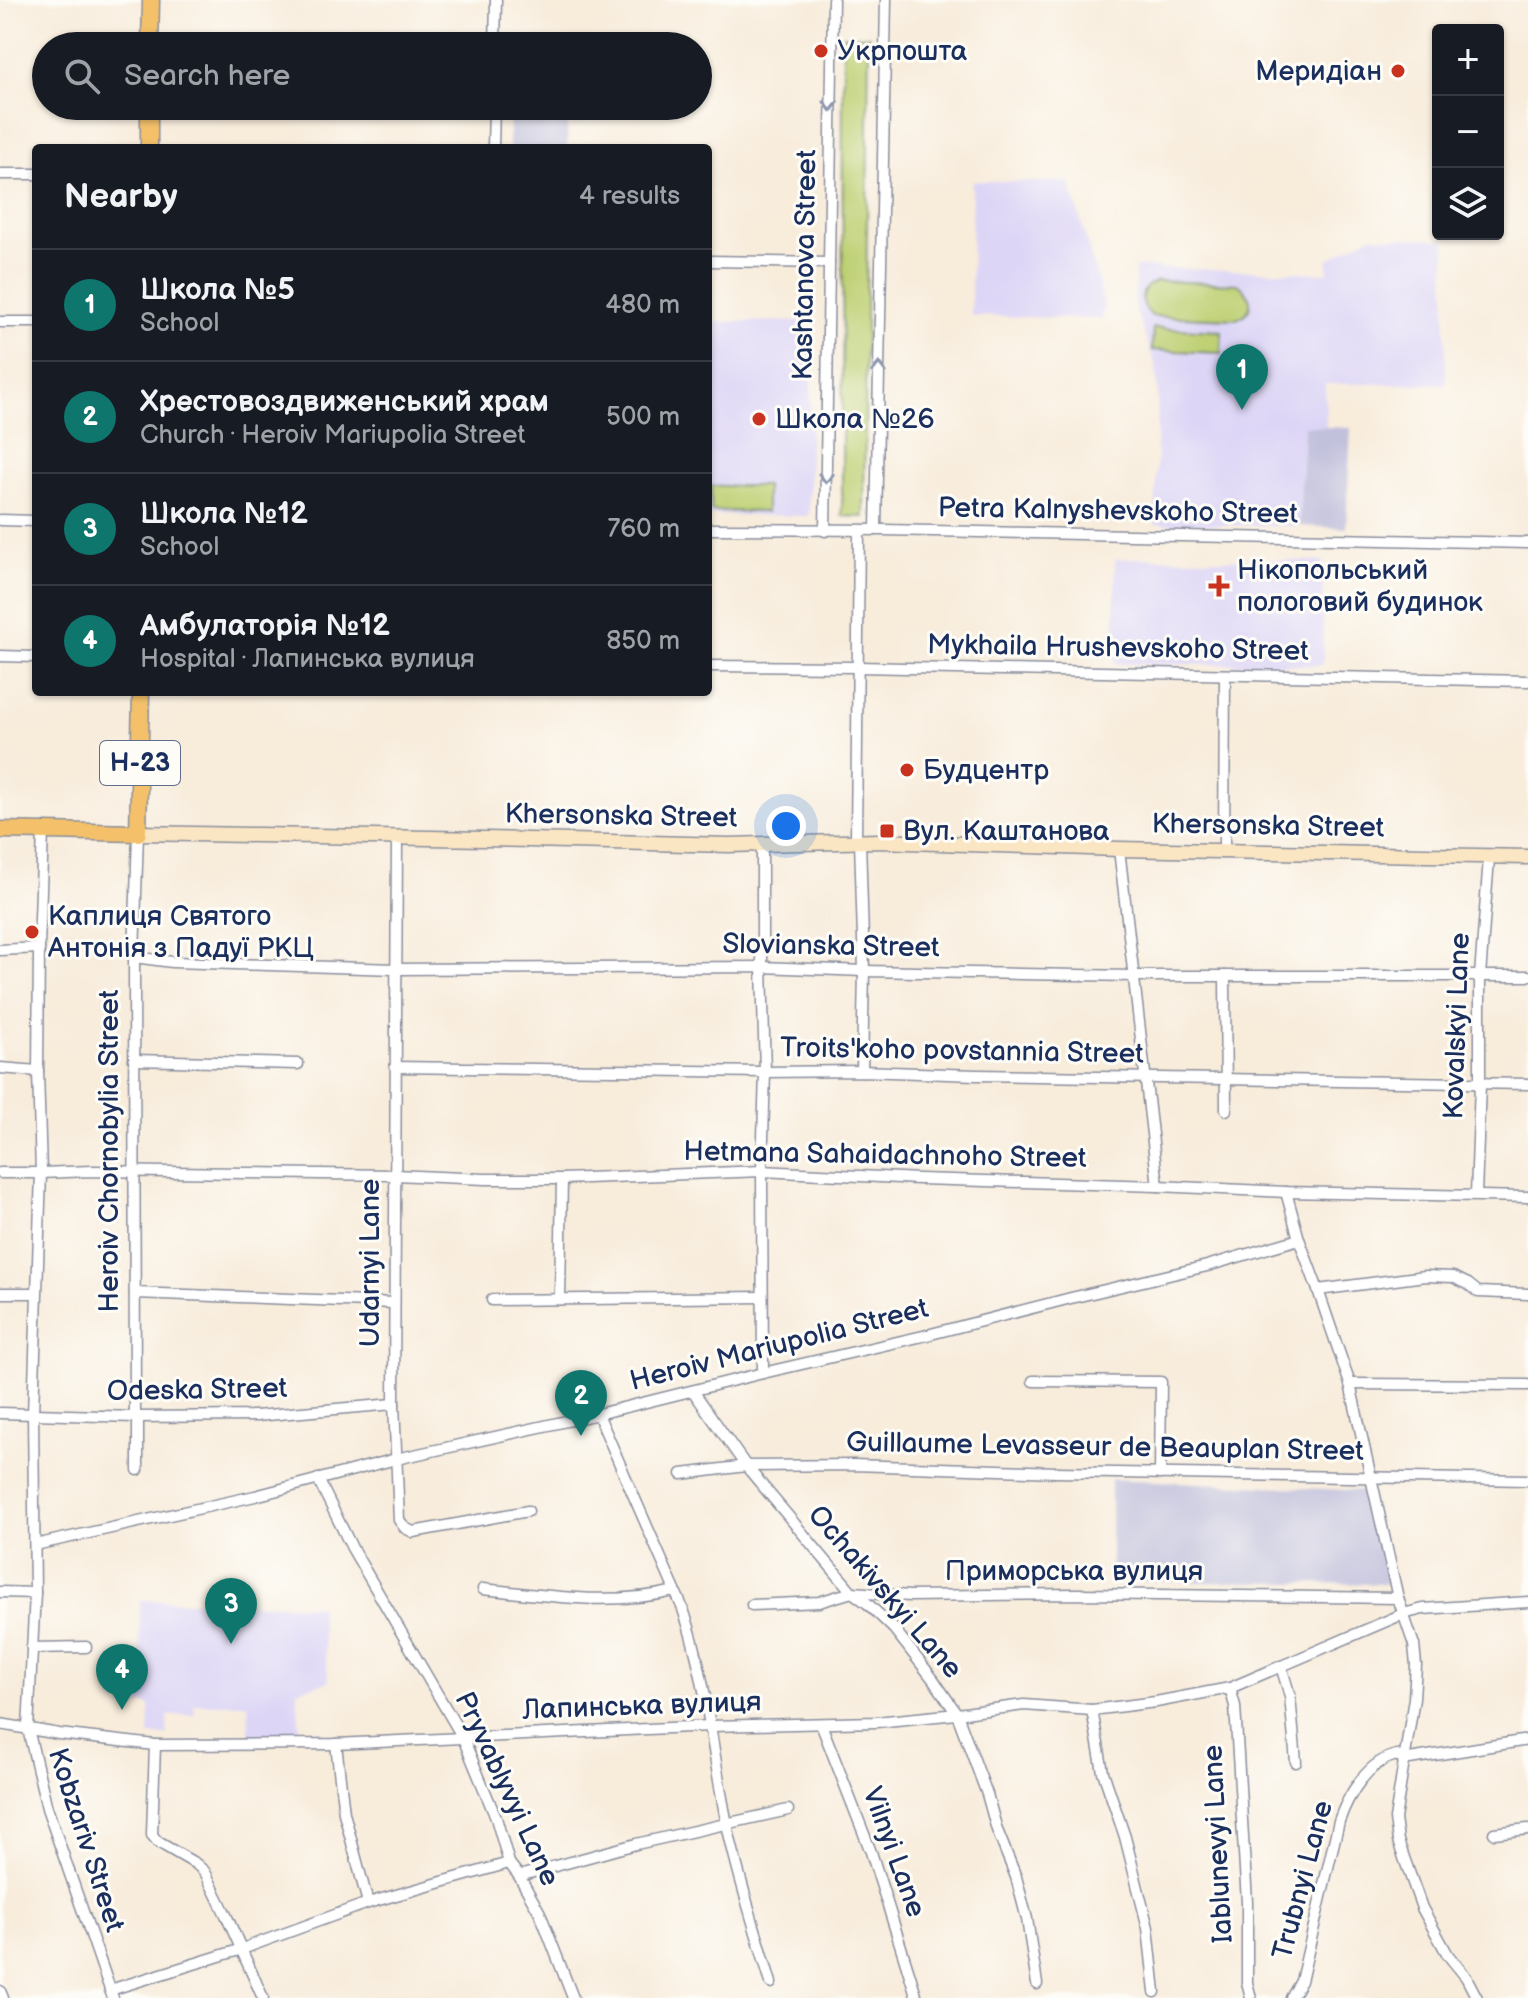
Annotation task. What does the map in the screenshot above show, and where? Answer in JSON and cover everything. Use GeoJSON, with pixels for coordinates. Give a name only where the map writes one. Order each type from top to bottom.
{"type":"FeatureCollection","features":[{"type":"Feature","properties":{"kind":"main road"},"geometry":{"type":"LineString","coordinates":[[150,32],[151,0]]}},
{"type":"Feature","properties":{"kind":"main road"},"geometry":{"type":"LineString","coordinates":[[149,120],[149,144]]}},
{"type":"Feature","properties":{"kind":"main road","name":"Heroiv Chornobylia Street"},"geometry":{"type":"LineString","coordinates":[[138,833],[141,696]]}},
{"type":"Feature","properties":{"kind":"main road","name":"Khersonska Street"},"geometry":{"type":"LineString","coordinates":[[0,830],[762,845],[858,841],[1528,857]]}},
{"type":"Feature","properties":{"kind":"street"},"geometry":{"type":"LineString","coordinates":[[495,32],[496,0]]}},
{"type":"Feature","properties":{"kind":"street","name":"Kashtanova Street"},"geometry":{"type":"LineString","coordinates":[[825,531],[833,0]]}},
{"type":"Feature","properties":{"kind":"street"},"geometry":{"type":"LineString","coordinates":[[876,530],[886,0]]}},
{"type":"Feature","properties":{"kind":"street"},"geometry":{"type":"LineString","coordinates":[[493,144],[494,120]]}},
{"type":"Feature","properties":{"kind":"street"},"geometry":{"type":"LineString","coordinates":[[0,174],[32,174]]}},
{"type":"Feature","properties":{"kind":"street"},"geometry":{"type":"LineString","coordinates":[[712,261],[829,263]]}},
{"type":"Feature","properties":{"kind":"street"},"geometry":{"type":"LineString","coordinates":[[0,322],[32,322]]}},
{"type":"Feature","properties":{"kind":"street"},"geometry":{"type":"LineString","coordinates":[[0,520],[32,521]]}},
{"type":"Feature","properties":{"kind":"street","name":"Petra Kalnyshevskoho Street"},"geometry":{"type":"LineString","coordinates":[[712,529],[1528,543]]}},
{"type":"Feature","properties":{"kind":"street"},"geometry":{"type":"LineString","coordinates":[[859,531],[858,841],[864,971],[862,1071]]}},
{"type":"Feature","properties":{"kind":"street"},"geometry":{"type":"LineString","coordinates":[[0,656],[32,657]]}},
{"type":"Feature","properties":{"kind":"street","name":"Mykhaila Hrushevskoho Street"},"geometry":{"type":"LineString","coordinates":[[712,666],[1528,681]]}},
{"type":"Feature","properties":{"kind":"street"},"geometry":{"type":"LineString","coordinates":[[1224,851],[1225,675]]}},
{"type":"Feature","properties":{"kind":"street","name":"Kobzariv Street"},"geometry":{"type":"LineString","coordinates":[[43,831],[38,1071],[41,1173],[33,1414],[35,1593],[28,1729],[47,1808],[111,1994]]}},
{"type":"Feature","properties":{"kind":"street","name":"Heroiv Chornobylia Street"},"geometry":{"type":"LineString","coordinates":[[138,833],[134,957],[138,1470]]}},
{"type":"Feature","properties":{"kind":"street","name":"Udarnyi Lane"},"geometry":{"type":"LineString","coordinates":[[397,839],[394,1404],[399,1520],[413,1532],[528,1511]]}},
{"type":"Feature","properties":{"kind":"street"},"geometry":{"type":"LineString","coordinates":[[762,845],[765,1072],[763,1373]]}},
{"type":"Feature","properties":{"kind":"street"},"geometry":{"type":"LineString","coordinates":[[1119,849],[1158,1186]]}},
{"type":"Feature","properties":{"kind":"street","name":"Kovalskyi Lane"},"geometry":{"type":"LineString","coordinates":[[1476,1195],[1480,976],[1489,858]]}},
{"type":"Feature","properties":{"kind":"street"},"geometry":{"type":"LineString","coordinates":[[0,950],[39,948]]}},
{"type":"Feature","properties":{"kind":"street","name":"Slovianska Street"},"geometry":{"type":"LineString","coordinates":[[134,957],[172,962],[396,969],[762,967],[1133,976],[1528,976]]}},
{"type":"Feature","properties":{"kind":"street"},"geometry":{"type":"LineString","coordinates":[[1225,976],[1226,1110]]}},
{"type":"Feature","properties":{"kind":"street"},"geometry":{"type":"LineString","coordinates":[[134,1060],[298,1064]]}},
{"type":"Feature","properties":{"kind":"street","name":"Troits'koho povstannia Street"},"geometry":{"type":"LineString","coordinates":[[395,1067],[862,1071],[1528,1084]]}},
{"type":"Feature","properties":{"kind":"street"},"geometry":{"type":"LineString","coordinates":[[0,1068],[38,1071]]}},
{"type":"Feature","properties":{"kind":"street","name":"Hetmana Sahaidachnoho Street"},"geometry":{"type":"LineString","coordinates":[[0,1173],[134,1172],[562,1179],[762,1171],[1286,1192],[1528,1197]]}},
{"type":"Feature","properties":{"kind":"street"},"geometry":{"type":"LineString","coordinates":[[560,1299],[562,1179]]}},
{"type":"Feature","properties":{"kind":"street"},"geometry":{"type":"LineString","coordinates":[[1286,1192],[1299,1239],[1350,1384],[1398,1598],[1414,1645],[1414,1698],[1395,1819],[1398,1841],[1422,1908],[1477,1998]]}},
{"type":"Feature","properties":{"kind":"street","name":"Heroiv Mariupolia Street"},"geometry":{"type":"LineString","coordinates":[[35,1545],[255,1496],[396,1459],[923,1336],[1207,1266],[1299,1239]]}},
{"type":"Feature","properties":{"kind":"street"},"geometry":{"type":"LineString","coordinates":[[1318,1290],[1425,1276],[1453,1277],[1478,1292],[1528,1294]]}},
{"type":"Feature","properties":{"kind":"street"},"geometry":{"type":"LineString","coordinates":[[0,1293],[36,1293]]}},
{"type":"Feature","properties":{"kind":"street"},"geometry":{"type":"LineString","coordinates":[[135,1293],[394,1303]]}},
{"type":"Feature","properties":{"kind":"street"},"geometry":{"type":"LineString","coordinates":[[492,1300],[762,1297]]}},
{"type":"Feature","properties":{"kind":"street"},"geometry":{"type":"LineString","coordinates":[[1033,1381],[1161,1382],[1160,1474]]}},
{"type":"Feature","properties":{"kind":"street"},"geometry":{"type":"LineString","coordinates":[[1350,1384],[1528,1385]]}},
{"type":"Feature","properties":{"kind":"street","name":"Ochakivskyi Lane"},"geometry":{"type":"LineString","coordinates":[[693,1391],[746,1466],[852,1592],[894,1629],[957,1714],[1016,1877],[1027,1919],[1037,1984]]}},
{"type":"Feature","properties":{"kind":"street","name":"Odeska Street"},"geometry":{"type":"LineString","coordinates":[[0,1413],[136,1417],[256,1416],[394,1404]]}},
{"type":"Feature","properties":{"kind":"street"},"geometry":{"type":"LineString","coordinates":[[598,1414],[691,1633],[727,1824],[771,1983]]}},
{"type":"Feature","properties":{"kind":"street","name":"Guillaume Levasseur de Beauplan Street"},"geometry":{"type":"LineString","coordinates":[[682,1474],[746,1466],[854,1465],[1528,1480]]}},
{"type":"Feature","properties":{"kind":"street","name":"Pryvablyvyi Lane"},"geometry":{"type":"LineString","coordinates":[[318,1479],[352,1548],[463,1738],[496,1818],[509,1863],[549,1934],[573,1998]]}},
{"type":"Feature","properties":{"kind":"street"},"geometry":{"type":"LineString","coordinates":[[483,1589],[594,1600],[647,1598],[675,1591]]}},
{"type":"Feature","properties":{"kind":"street"},"geometry":{"type":"LineString","coordinates":[[0,1592],[35,1593]]}},
{"type":"Feature","properties":{"kind":"street","name":"Приморська вулиця"},"geometry":{"type":"LineString","coordinates":[[752,1605],[819,1602],[852,1592],[910,1596],[1077,1594],[1398,1598]]}},
{"type":"Feature","properties":{"kind":"street","name":"Лапинська вулиця"},"geometry":{"type":"LineString","coordinates":[[0,1724],[155,1745],[336,1744],[710,1726],[876,1722],[1024,1705],[1092,1710],[1230,1688],[1403,1614],[1423,1609],[1528,1602]]}},
{"type":"Feature","properties":{"kind":"street"},"geometry":{"type":"LineString","coordinates":[[32,1648],[86,1647]]}},
{"type":"Feature","properties":{"kind":"street"},"geometry":{"type":"LineString","coordinates":[[1281,1666],[1290,1696],[1296,1762]]}},
{"type":"Feature","properties":{"kind":"street","name":"Iablunevyi Lane"},"geometry":{"type":"LineString","coordinates":[[1230,1688],[1235,1706],[1247,1902],[1247,1983],[1251,1998]]}},
{"type":"Feature","properties":{"kind":"street"},"geometry":{"type":"LineString","coordinates":[[1092,1710],[1103,1772],[1125,1837],[1148,1928],[1155,1992]]}},
{"type":"Feature","properties":{"kind":"street","name":"Vilnyi Lane"},"geometry":{"type":"LineString","coordinates":[[821,1724],[871,1852],[917,1998]]}},
{"type":"Feature","properties":{"kind":"street"},"geometry":{"type":"LineString","coordinates":[[1403,1760],[1528,1740]]}},
{"type":"Feature","properties":{"kind":"street"},"geometry":{"type":"LineString","coordinates":[[336,1744],[344,1813],[368,1903]]}},
{"type":"Feature","properties":{"kind":"street"},"geometry":{"type":"LineString","coordinates":[[155,1745],[152,1835],[158,1842],[201,1867],[263,1998]]}},
{"type":"Feature","properties":{"kind":"street","name":"Trubnyi Lane"},"geometry":{"type":"LineString","coordinates":[[1291,1998],[1301,1981],[1344,1807],[1356,1786],[1387,1757],[1397,1755],[1403,1760]]}},
{"type":"Feature","properties":{"kind":"street"},"geometry":{"type":"LineString","coordinates":[[519,1876],[636,1844],[788,1810]]}},
{"type":"Feature","properties":{"kind":"street"},"geometry":{"type":"LineString","coordinates":[[1494,1833],[1528,1829]]}},
{"type":"Feature","properties":{"kind":"street"},"geometry":{"type":"LineString","coordinates":[[111,1994],[368,1903],[509,1863]]}},
{"type":"Feature","properties":{"kind":"street"},"geometry":{"type":"LineString","coordinates":[[0,1991],[3,1998]]}},
{"type":"Feature","properties":{"kind":"shaded area"},"geometry":{"type":"Polygon","coordinates":[[[510,120],[568,120],[567,144],[509,144],[510,120]]]}},
{"type":"Feature","properties":{"kind":"shaded area"},"geometry":{"type":"Polygon","coordinates":[[[972,181],[1070,182],[1104,303],[1102,319],[971,316],[972,181]]]}},
{"type":"Feature","properties":{"kind":"shaded area"},"geometry":{"type":"Polygon","coordinates":[[[1370,236],[1445,240],[1446,384],[1325,384],[1326,427],[1304,427],[1299,526],[1155,524],[1156,367],[1135,308],[1135,267],[1328,273],[1328,260],[1370,236]]]}},
{"type":"Feature","properties":{"kind":"shaded area","name":"Школа №26"},"geometry":{"type":"Polygon","coordinates":[[[812,321],[809,516],[712,515],[712,322],[812,321]]]}},
{"type":"Feature","properties":{"kind":"shaded area"},"geometry":{"type":"Polygon","coordinates":[[[1304,426],[1351,428],[1346,528],[1299,526],[1304,426]]]}},
{"type":"Feature","properties":{"kind":"shaded area","name":"Нікопольський пологовий будинок"},"geometry":{"type":"Polygon","coordinates":[[[1115,559],[1323,561],[1323,665],[1115,664],[1115,559]]]}},
{"type":"Feature","properties":{"kind":"shaded area"},"geometry":{"type":"Polygon","coordinates":[[[1111,1479],[1367,1491],[1390,1584],[1111,1581],[1111,1479]]]}},
{"type":"Feature","properties":{"kind":"shaded area"},"geometry":{"type":"Polygon","coordinates":[[[140,1600],[319,1606],[329,1682],[297,1690],[300,1736],[249,1736],[248,1704],[194,1704],[195,1715],[167,1716],[168,1735],[149,1735],[150,1707],[138,1704],[140,1600]]]}},
{"type":"Feature","properties":{"kind":"green space"},"geometry":{"type":"Polygon","coordinates":[[[843,35],[869,36],[864,517],[842,516],[843,35]]]}},
{"type":"Feature","properties":{"kind":"green space"},"geometry":{"type":"Polygon","coordinates":[[[1158,281],[1238,284],[1247,293],[1249,308],[1236,319],[1152,316],[1144,306],[1142,296],[1147,287],[1158,281]]]}},
{"type":"Feature","properties":{"kind":"green space"},"geometry":{"type":"Polygon","coordinates":[[[1153,328],[1222,331],[1221,353],[1152,350],[1153,328]]]}},
{"type":"Feature","properties":{"kind":"green space"},"geometry":{"type":"Polygon","coordinates":[[[712,486],[766,486],[766,512],[712,511],[712,486]]]}},
{"type":"Feature","properties":{"kind":"place","name":"Укрпошта"},"geometry":{"type":"Point","coordinates":[821,51]}},
{"type":"Feature","properties":{"kind":"place","name":"Меридіан"},"geometry":{"type":"Point","coordinates":[1398,71]}},
{"type":"Feature","properties":{"kind":"place","name":"Школа №5"},"geometry":{"type":"Point","coordinates":[1242,410]}},
{"type":"Feature","properties":{"kind":"place","name":"Школа №26"},"geometry":{"type":"Point","coordinates":[759,419]}},
{"type":"Feature","properties":{"kind":"place","name":"Нікопольський пологовий будинок"},"geometry":{"type":"Point","coordinates":[1219,586]}},
{"type":"Feature","properties":{"kind":"place","name":"Будцентр"},"geometry":{"type":"Point","coordinates":[907,770]}},
{"type":"Feature","properties":{"kind":"place","name":"Вул. Каштанова"},"geometry":{"type":"Point","coordinates":[887,831]}},
{"type":"Feature","properties":{"kind":"place","name":"Каплиця Святого Антонія з Падуї РКЦ"},"geometry":{"type":"Point","coordinates":[32,932]}},
{"type":"Feature","properties":{"kind":"place","name":"Хрестовоздвиженський храм"},"geometry":{"type":"Point","coordinates":[581,1436]}},
{"type":"Feature","properties":{"kind":"place","name":"Школа №12"},"geometry":{"type":"Point","coordinates":[231,1644]}},
{"type":"Feature","properties":{"kind":"place","name":"Амбулаторія №12"},"geometry":{"type":"Point","coordinates":[122,1710]}}]}
